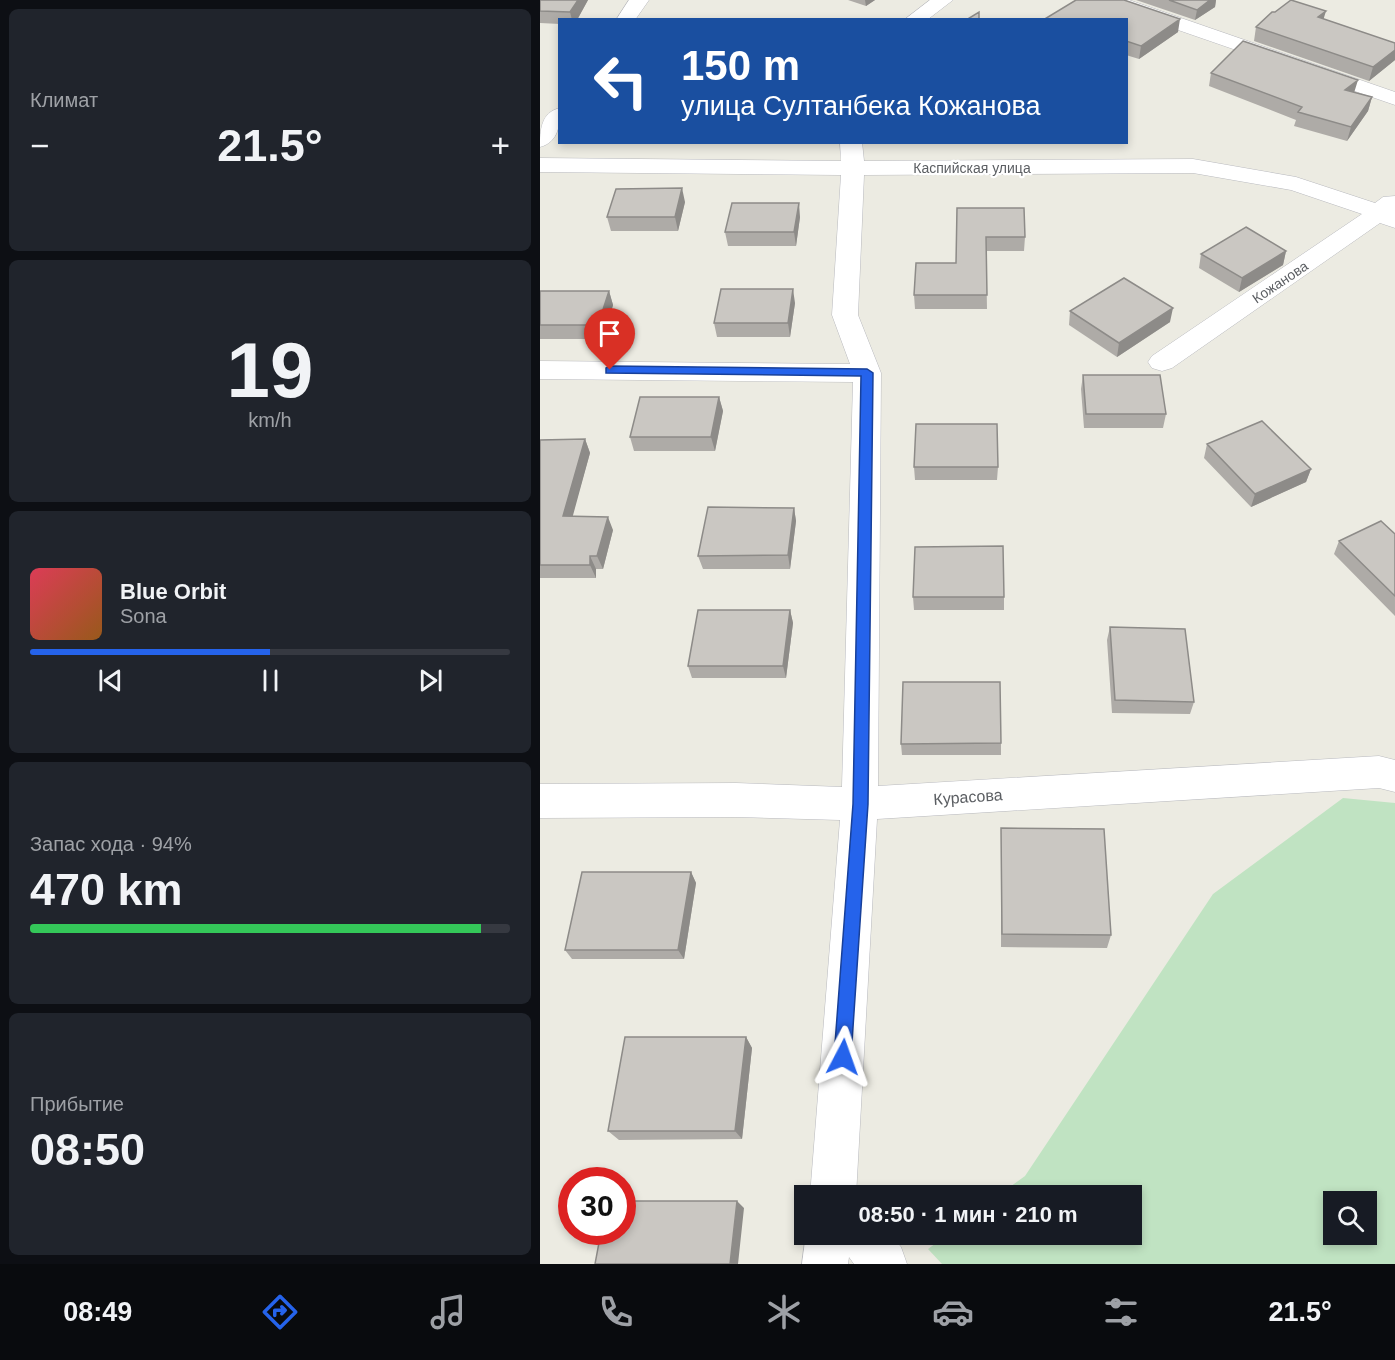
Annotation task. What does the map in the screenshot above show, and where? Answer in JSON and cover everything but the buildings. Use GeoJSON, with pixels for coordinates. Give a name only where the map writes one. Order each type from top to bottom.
{"type":"FeatureCollection","features":[{"type":"Feature","properties":{"kind":"street"},"geometry":{"type":"LineString","coordinates":[[626,18],[639,0]]}},
{"type":"Feature","properties":{"kind":"street"},"geometry":{"type":"LineString","coordinates":[[916,18],[943,0]]}},
{"type":"Feature","properties":{"kind":"street"},"geometry":{"type":"LineString","coordinates":[[1110,0],[1395,99]]}},
{"type":"Feature","properties":{"kind":"street"},"geometry":{"type":"LineString","coordinates":[[540,140],[558,117]]}},
{"type":"Feature","properties":{"kind":"street"},"geometry":{"type":"LineString","coordinates":[[834,1185],[860,804],[867,373],[845,315],[852,155]]}},
{"type":"Feature","properties":{"kind":"street","name":"Каспийская улица"},"geometry":{"type":"LineString","coordinates":[[540,165],[852,155],[1193,166],[1296,184],[1389,210]]}},
{"type":"Feature","properties":{"kind":"street","name":"Кожанова"},"geometry":{"type":"LineString","coordinates":[[1162,362],[1389,210]]}},
{"type":"Feature","properties":{"kind":"street"},"geometry":{"type":"LineString","coordinates":[[540,369],[867,373]]}},
{"type":"Feature","properties":{"kind":"street","name":"Курасова"},"geometry":{"type":"LineString","coordinates":[[540,801],[736,800],[860,804],[1379,772],[1395,776]]}},
{"type":"Feature","properties":{"kind":"street"},"geometry":{"type":"LineString","coordinates":[[825,1264],[828,1245]]}},
{"type":"Feature","properties":{"kind":"street"},"geometry":{"type":"LineString","coordinates":[[869,1245],[884,1264]]}},
{"type":"Feature","properties":{"kind":"green space"},"geometry":{"type":"Polygon","coordinates":[[[1343,798],[1395,803],[1395,1264],[942,1264],[928,1249],[933,1245],[1142,1245],[1142,1185],[1013,1185],[1025,1176],[1213,894],[1343,798]]]}},
{"type":"Feature","properties":{"kind":"route"},"geometry":{"type":"LineString","coordinates":[[610,370],[867,373],[860,804],[843,1057]]}}]}
